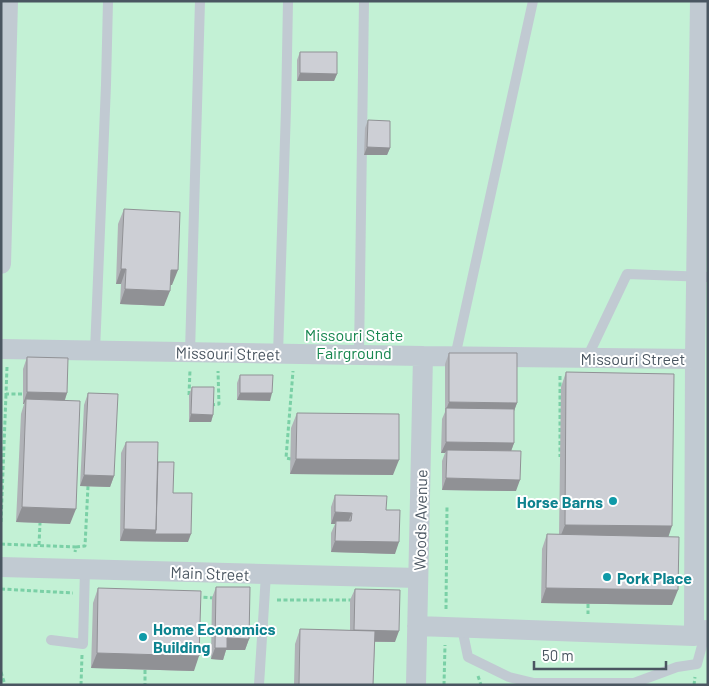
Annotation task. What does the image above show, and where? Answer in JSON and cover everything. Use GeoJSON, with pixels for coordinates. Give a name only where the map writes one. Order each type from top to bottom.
{"type":"FeatureCollection","features":[{"type":"Feature","properties":{"kind":"street"},"geometry":{"type":"LineString","coordinates":[[1,264],[3,99],[8,1]]}},
{"type":"Feature","properties":{"kind":"street"},"geometry":{"type":"LineString","coordinates":[[417,626],[703,632],[701,412],[695,359],[702,321],[703,152],[700,1]]}},
{"type":"Feature","properties":{"kind":"street","name":"Missouri Street"},"geometry":{"type":"LineString","coordinates":[[4,349],[695,359]]}},
{"type":"Feature","properties":{"kind":"street","name":"Woods Avenue"},"geometry":{"type":"LineString","coordinates":[[416,685],[423,356]]}},
{"type":"Feature","properties":{"kind":"street","name":"Main Street"},"geometry":{"type":"LineString","coordinates":[[1,567],[418,578]]}},
{"type":"Feature","properties":{"kind":"lane"},"geometry":{"type":"LineString","coordinates":[[95,351],[108,1]]}},
{"type":"Feature","properties":{"kind":"lane"},"geometry":{"type":"LineString","coordinates":[[190,352],[200,1]]}},
{"type":"Feature","properties":{"kind":"lane"},"geometry":{"type":"LineString","coordinates":[[286,354],[288,1]]}},
{"type":"Feature","properties":{"kind":"lane"},"geometry":{"type":"LineString","coordinates":[[359,355],[364,1]]}},
{"type":"Feature","properties":{"kind":"lane"},"geometry":{"type":"LineString","coordinates":[[455,357],[533,1]]}},
{"type":"Feature","properties":{"kind":"lane"},"geometry":{"type":"LineString","coordinates":[[587,358],[627,274],[702,277]]}},
{"type":"Feature","properties":{"kind":"lane"},"geometry":{"type":"LineString","coordinates":[[51,640],[83,644],[85,570]]}},
{"type":"Feature","properties":{"kind":"lane"},"geometry":{"type":"LineString","coordinates":[[260,685],[266,574]]}},
{"type":"Feature","properties":{"kind":"lane"},"geometry":{"type":"LineString","coordinates":[[454,627],[468,657],[509,677],[534,683],[634,683],[678,667],[697,664],[703,632]]}},
{"type":"Feature","properties":{"kind":"path"},"geometry":{"type":"LineString","coordinates":[[1,522],[6,394],[4,349]]}},
{"type":"Feature","properties":{"kind":"path"},"geometry":{"type":"LineString","coordinates":[[189,395],[190,352]]}},
{"type":"Feature","properties":{"kind":"path"},"geometry":{"type":"LineString","coordinates":[[211,405],[218,404],[218,353]]}},
{"type":"Feature","properties":{"kind":"path"},"geometry":{"type":"LineString","coordinates":[[286,354],[286,458],[291,458]]}},
{"type":"Feature","properties":{"kind":"path"},"geometry":{"type":"LineString","coordinates":[[560,358],[560,462]]}},
{"type":"Feature","properties":{"kind":"path"},"geometry":{"type":"LineString","coordinates":[[6,394],[23,394]]}},
{"type":"Feature","properties":{"kind":"path"},"geometry":{"type":"LineString","coordinates":[[76,547],[85,546],[88,486]]}},
{"type":"Feature","properties":{"kind":"path"},"geometry":{"type":"LineString","coordinates":[[444,685],[454,627],[447,507]]}},
{"type":"Feature","properties":{"kind":"path"},"geometry":{"type":"LineString","coordinates":[[39,546],[40,523]]}},
{"type":"Feature","properties":{"kind":"path"},"geometry":{"type":"LineString","coordinates":[[1,589],[84,594]]}},
{"type":"Feature","properties":{"kind":"path"},"geometry":{"type":"LineString","coordinates":[[81,685],[83,644]]}},
{"type":"Feature","properties":{"kind":"path"},"geometry":{"type":"LineString","coordinates":[[144,670],[145,685]]}},
{"type":"Feature","properties":{"kind":"path"},"geometry":{"type":"LineString","coordinates":[[1,672],[5,685]]}},
{"type":"Feature","properties":{"kind":"green space","name":"Missouri State Fairground"},"geometry":{"type":"Polygon","coordinates":[[[1,1],[708,1],[708,685],[1,685],[1,1]]]}},
{"type":"Feature","properties":{"kind":"building"},"geometry":{"type":"Polygon","coordinates":[[[300,52],[337,52],[337,74],[300,73],[300,52]]]}},
{"type":"Feature","properties":{"kind":"building"},"geometry":{"type":"Polygon","coordinates":[[[368,120],[390,121],[390,148],[367,147],[368,120]]]}},
{"type":"Feature","properties":{"kind":"building"},"geometry":{"type":"Polygon","coordinates":[[[124,209],[180,212],[178,270],[171,270],[170,291],[125,289],[126,269],[121,269],[124,209]]]}},
{"type":"Feature","properties":{"kind":"building"},"geometry":{"type":"Polygon","coordinates":[[[449,353],[517,353],[517,403],[449,402],[449,353]]]}},
{"type":"Feature","properties":{"kind":"building"},"geometry":{"type":"Polygon","coordinates":[[[27,357],[68,358],[67,393],[27,392],[27,357]]]}},
{"type":"Feature","properties":{"kind":"building","name":"Horse Barns"},"geometry":{"type":"Polygon","coordinates":[[[566,372],[674,374],[672,526],[565,525],[566,372]]]}},
{"type":"Feature","properties":{"kind":"building"},"geometry":{"type":"Polygon","coordinates":[[[240,375],[273,375],[272,393],[240,393],[240,375]]]}},
{"type":"Feature","properties":{"kind":"building"},"geometry":{"type":"Polygon","coordinates":[[[192,387],[214,387],[213,415],[191,414],[192,387]]]}},
{"type":"Feature","properties":{"kind":"building"},"geometry":{"type":"Polygon","coordinates":[[[88,393],[118,394],[114,476],[84,475],[88,393]]]}},
{"type":"Feature","properties":{"kind":"building"},"geometry":{"type":"Polygon","coordinates":[[[26,399],[80,401],[76,509],[22,507],[26,399]]]}},
{"type":"Feature","properties":{"kind":"building"},"geometry":{"type":"Polygon","coordinates":[[[446,408],[514,409],[514,443],[446,442],[446,408]]]}},
{"type":"Feature","properties":{"kind":"building"},"geometry":{"type":"Polygon","coordinates":[[[297,413],[399,414],[399,460],[296,459],[297,413]]]}},
{"type":"Feature","properties":{"kind":"building"},"geometry":{"type":"Polygon","coordinates":[[[126,442],[158,442],[156,530],[124,529],[126,442]]]}},
{"type":"Feature","properties":{"kind":"building"},"geometry":{"type":"Polygon","coordinates":[[[447,450],[521,451],[520,480],[446,478],[447,450]]]}},
{"type":"Feature","properties":{"kind":"building"},"geometry":{"type":"Polygon","coordinates":[[[158,462],[174,462],[173,493],[192,493],[191,534],[155,534],[158,462]]]}},
{"type":"Feature","properties":{"kind":"building"},"geometry":{"type":"Polygon","coordinates":[[[335,495],[387,496],[386,510],[400,510],[399,542],[335,541],[336,521],[351,521],[352,513],[335,512],[335,495]]]}},
{"type":"Feature","properties":{"kind":"building","name":"Pork Place"},"geometry":{"type":"Polygon","coordinates":[[[547,534],[679,537],[678,590],[546,588],[547,534]]]}},
{"type":"Feature","properties":{"kind":"building"},"geometry":{"type":"Polygon","coordinates":[[[216,587],[250,587],[249,639],[227,638],[227,648],[215,648],[216,587]]]}},
{"type":"Feature","properties":{"kind":"building","name":"Home Economics Building"},"geometry":{"type":"Polygon","coordinates":[[[98,588],[201,591],[199,656],[97,653],[98,588]]]}},
{"type":"Feature","properties":{"kind":"building"},"geometry":{"type":"Polygon","coordinates":[[[355,589],[400,590],[399,631],[354,630],[355,589]]]}},
{"type":"Feature","properties":{"kind":"building"},"geometry":{"type":"Polygon","coordinates":[[[300,629],[375,631],[373,685],[299,685],[300,629]]]}},
{"type":"Feature","properties":{"kind":"place","name":"Horse Barns"},"geometry":{"type":"Point","coordinates":[613,501]}},
{"type":"Feature","properties":{"kind":"place","name":"Pork Place"},"geometry":{"type":"Point","coordinates":[607,577]}},
{"type":"Feature","properties":{"kind":"place","name":"Home Economics Building"},"geometry":{"type":"Point","coordinates":[143,637]}}]}
